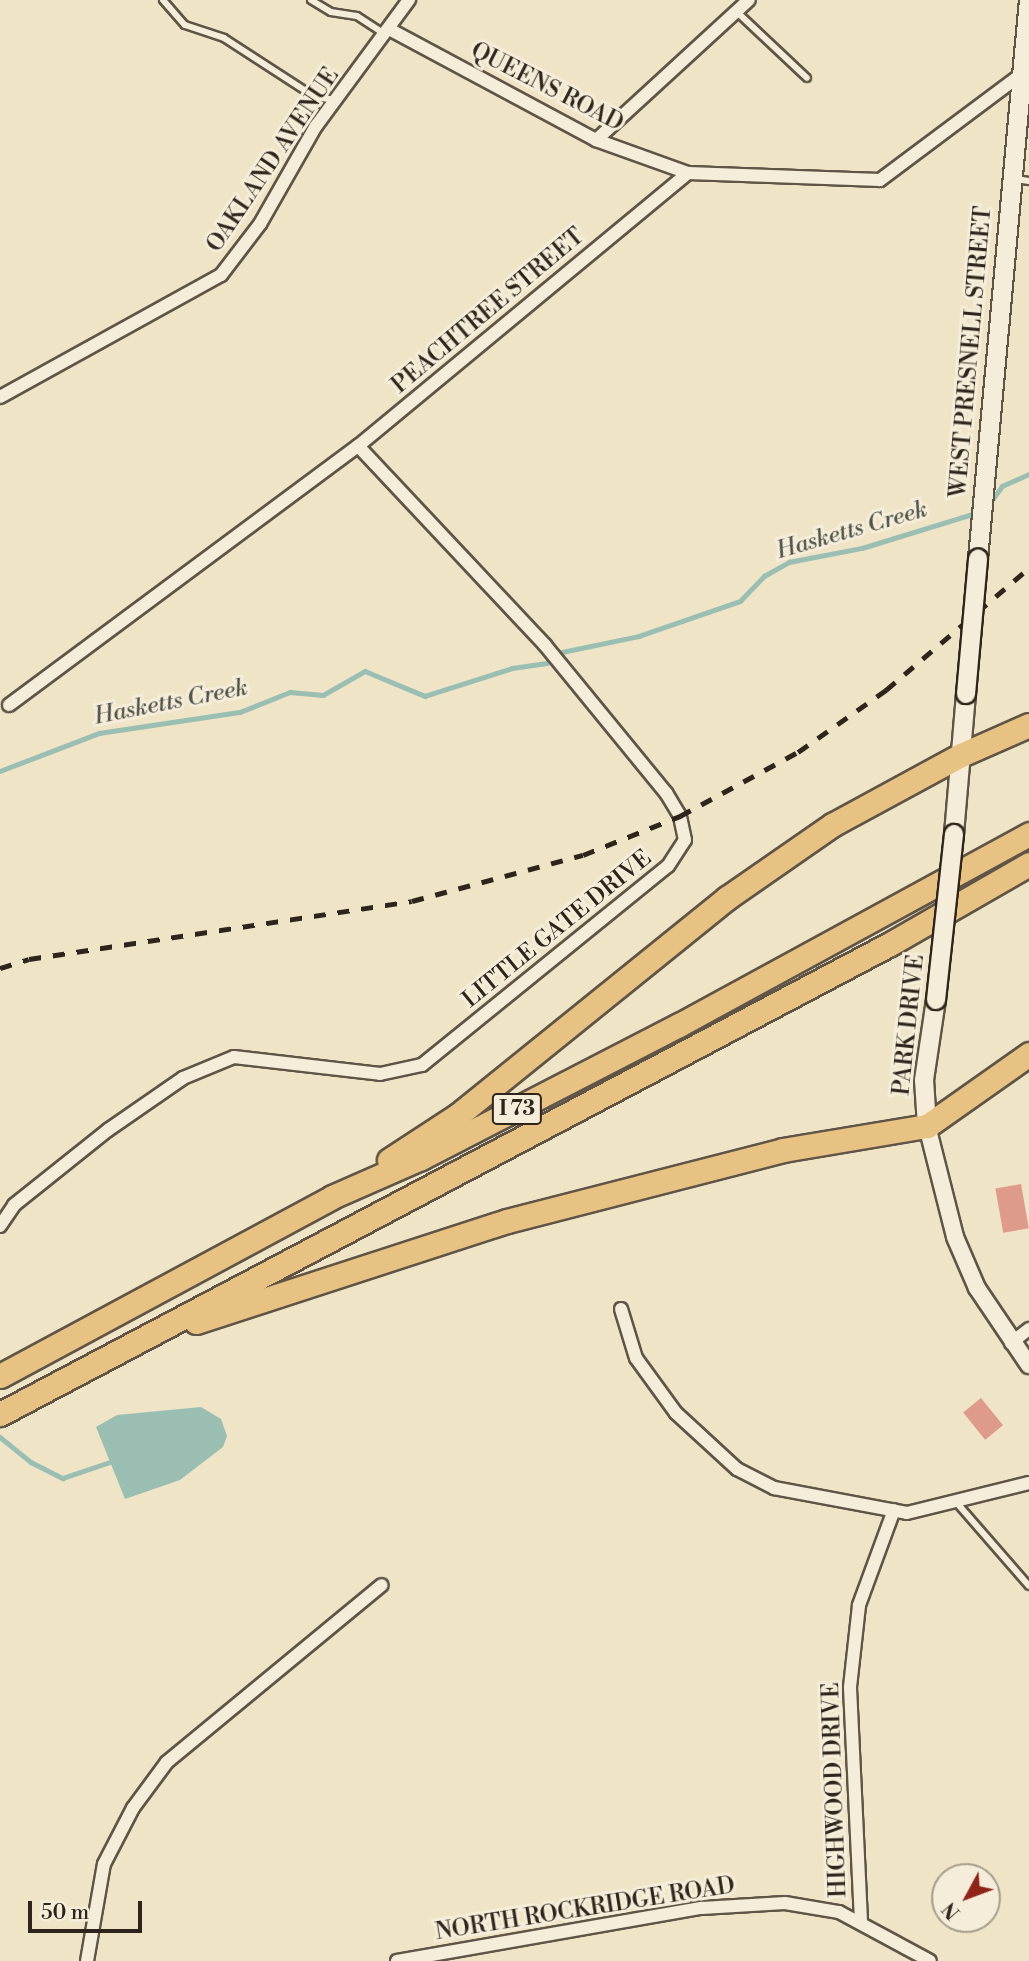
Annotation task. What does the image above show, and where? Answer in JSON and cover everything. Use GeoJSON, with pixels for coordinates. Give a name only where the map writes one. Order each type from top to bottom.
{"type":"FeatureCollection","features":[{"type":"Feature","properties":{"kind":"highway"},"geometry":{"type":"LineString","coordinates":[[332,1197],[458,1115],[727,898],[832,825],[961,755],[1029,725]]}},
{"type":"Feature","properties":{"kind":"highway","name":"I 73"},"geometry":{"type":"LineString","coordinates":[[0,1376],[332,1197],[421,1158],[691,1019],[1029,834]]}},
{"type":"Feature","properties":{"kind":"highway","name":"I 73"},"geometry":{"type":"LineString","coordinates":[[0,1414],[146,1338],[348,1226],[890,944],[1029,864]]}},
{"type":"Feature","properties":{"kind":"highway"},"geometry":{"type":"LineString","coordinates":[[146,1338],[507,1221],[783,1150],[927,1126],[1029,1054]]}},
{"type":"Feature","properties":{"kind":"main road","name":"WEST PRESNELL STREET"},"geometry":{"type":"LineString","coordinates":[[954,834],[1029,0]]}},
{"type":"Feature","properties":{"kind":"main road","name":"PARK DRIVE"},"geometry":{"type":"LineString","coordinates":[[927,1126],[925,1080],[954,834]]}},
{"type":"Feature","properties":{"kind":"street","name":"OAKLAND AVENUE"},"geometry":{"type":"LineString","coordinates":[[0,397],[221,275],[260,224],[316,126],[389,33],[410,0]]}},
{"type":"Feature","properties":{"kind":"street"},"geometry":{"type":"LineString","coordinates":[[596,139],[749,0]]}},
{"type":"Feature","properties":{"kind":"street","name":"QUEENS ROAD"},"geometry":{"type":"LineString","coordinates":[[389,33],[596,139],[688,173]]}},
{"type":"Feature","properties":{"kind":"street"},"geometry":{"type":"LineString","coordinates":[[688,173],[880,180],[1024,72]]}},
{"type":"Feature","properties":{"kind":"street","name":"PEACHTREE STREET"},"geometry":{"type":"LineString","coordinates":[[9,705],[358,446],[688,173]]}},
{"type":"Feature","properties":{"kind":"street","name":"LITTLE GATE DRIVE"},"geometry":{"type":"LineString","coordinates":[[0,1226],[14,1205],[108,1130],[183,1078],[234,1057],[380,1074],[422,1065],[668,866],[685,840],[680,816],[666,793],[545,645],[358,446]]}},
{"type":"Feature","properties":{"kind":"street","name":"PARK DRIVE"},"geometry":{"type":"LineString","coordinates":[[927,1126],[955,1237],[977,1289],[1011,1343],[1029,1365]]}},
{"type":"Feature","properties":{"kind":"street"},"geometry":{"type":"LineString","coordinates":[[621,1309],[636,1358],[686,1424],[737,1469],[786,1492],[907,1513],[1029,1483]]}},
{"type":"Feature","properties":{"kind":"street"},"geometry":{"type":"LineString","coordinates":[[1011,1343],[1029,1329]]}},
{"type":"Feature","properties":{"kind":"street","name":"HIGHWOOD DRIVE"},"geometry":{"type":"LineString","coordinates":[[861,1921],[850,1687],[859,1605],[894,1510]]}},
{"type":"Feature","properties":{"kind":"street"},"geometry":{"type":"LineString","coordinates":[[87,1961],[104,1864],[133,1808],[167,1762],[382,1585]]}},
{"type":"Feature","properties":{"kind":"street","name":"NORTH ROCKRIDGE ROAD"},"geometry":{"type":"LineString","coordinates":[[397,1961],[744,1904],[812,1905],[861,1921],[930,1961]]}},
{"type":"Feature","properties":{"kind":"lane"},"geometry":{"type":"LineString","coordinates":[[163,0],[185,25],[224,38],[315,97],[336,100]]}},
{"type":"Feature","properties":{"kind":"lane"},"geometry":{"type":"LineString","coordinates":[[311,0],[331,12],[357,16],[389,33]]}},
{"type":"Feature","properties":{"kind":"lane"},"geometry":{"type":"LineString","coordinates":[[736,12],[807,78]]}},
{"type":"Feature","properties":{"kind":"lane"},"geometry":{"type":"LineString","coordinates":[[1011,178],[1029,181]]}},
{"type":"Feature","properties":{"kind":"lane"},"geometry":{"type":"LineString","coordinates":[[956,1502],[1029,1586]]}},
{"type":"Feature","properties":{"kind":"water"},"geometry":{"type":"Polygon","coordinates":[[[201,1407],[221,1419],[227,1436],[223,1447],[180,1480],[125,1499],[96,1427],[117,1415],[201,1407]]]}},
{"type":"Feature","properties":{"kind":"building"},"geometry":{"type":"Polygon","coordinates":[[[1021,1184],[1029,1228],[1003,1233],[995,1189],[1021,1184]]]}},
{"type":"Feature","properties":{"kind":"building"},"geometry":{"type":"Polygon","coordinates":[[[981,1398],[1003,1425],[985,1440],[963,1412],[981,1398]]]}},
{"type":"Feature","properties":{"kind":"waterway","name":"Hasketts Creek"},"geometry":{"type":"LineString","coordinates":[[989,504],[1002,486],[1029,474]]}},
{"type":"Feature","properties":{"kind":"waterway","name":"Hasketts Creek"},"geometry":{"type":"LineString","coordinates":[[562,652],[639,636],[740,601],[764,576],[789,562],[862,548],[976,513]]}},
{"type":"Feature","properties":{"kind":"waterway","name":"Hasketts Creek"},"geometry":{"type":"LineString","coordinates":[[0,771],[99,733],[240,712],[290,692],[323,695],[365,671],[425,696],[512,668],[547,663]]}},
{"type":"Feature","properties":{"kind":"waterway"},"geometry":{"type":"LineString","coordinates":[[0,1437],[31,1462],[63,1478],[113,1461]]}},
{"type":"Feature","properties":{"kind":"railway"},"geometry":{"type":"LineString","coordinates":[[0,968],[29,959],[412,901],[583,855],[680,816],[798,752],[886,690],[1029,568]]}}]}
